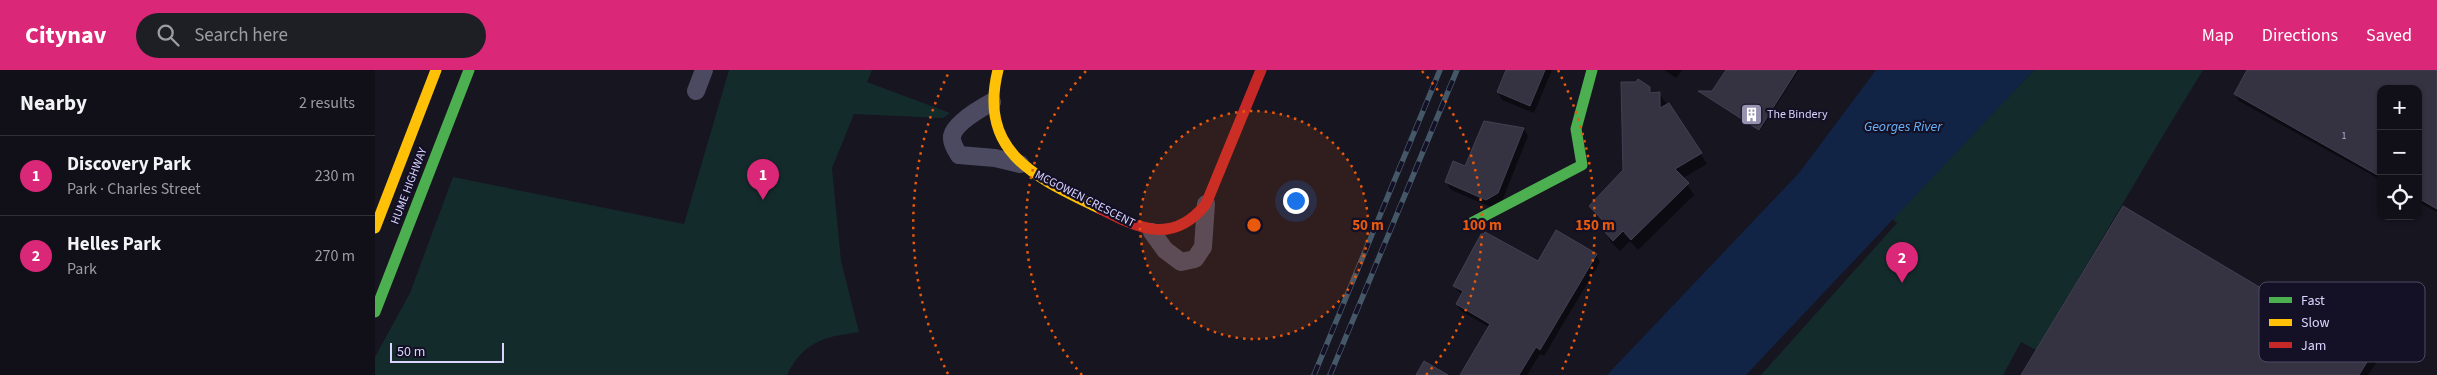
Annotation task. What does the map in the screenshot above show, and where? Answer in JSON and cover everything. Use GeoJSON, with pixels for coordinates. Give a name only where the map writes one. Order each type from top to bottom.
{"type":"FeatureCollection","features":[{"type":"Feature","properties":{"kind":"main road","name":"HUME HIGHWAY"},"geometry":{"type":"LineString","coordinates":[[375,228],[381,197],[436,70]]}},
{"type":"Feature","properties":{"kind":"main road","name":"HUME HIGHWAY"},"geometry":{"type":"LineString","coordinates":[[375,312],[469,70]]}},
{"type":"Feature","properties":{"kind":"main road","name":"MCGOWEN CRESCENT"},"geometry":{"type":"LineString","coordinates":[[998,70],[993,88],[992,102],[1001,136],[1009,151],[1020,164],[1034,175],[1152,232],[1173,228],[1187,222],[1199,214],[1206,204],[1261,70]]}},
{"type":"Feature","properties":{"kind":"main road"},"geometry":{"type":"LineString","coordinates":[[1471,223],[1582,165],[1576,130],[1592,70]]}},
{"type":"Feature","properties":{"kind":"street"},"geometry":{"type":"LineString","coordinates":[[696,91],[704,70]]}},
{"type":"Feature","properties":{"kind":"street","name":"MCGOWEN CRESCENT"},"geometry":{"type":"LineString","coordinates":[[992,102],[975,111],[958,126],[952,136],[953,145],[959,155],[995,158],[1020,164]]}},
{"type":"Feature","properties":{"kind":"street","name":"MCGOWEN CRESCENT"},"geometry":{"type":"LineString","coordinates":[[1152,232],[1165,250],[1181,262],[1195,258],[1203,247],[1206,204]]}},
{"type":"Feature","properties":{"kind":"green space"},"geometry":{"type":"Polygon","coordinates":[[[729,70],[872,70],[867,82],[950,113],[943,118],[854,114],[832,168],[841,261],[859,332],[835,336],[816,343],[801,355],[787,375],[375,375],[375,357],[410,293],[453,177],[684,224],[729,70]]]}},
{"type":"Feature","properties":{"kind":"green space"},"geometry":{"type":"Polygon","coordinates":[[[2034,70],[2203,70],[2036,350],[2021,342],[2003,375],[1761,375],[1897,223],[1892,219],[2034,70]]]}},
{"type":"Feature","properties":{"kind":"water","name":"Georges River"},"geometry":{"type":"Polygon","coordinates":[[[1876,70],[2034,70],[1746,375],[1607,375],[1799,173],[1876,70]]]}},
{"type":"Feature","properties":{"kind":"building"},"geometry":{"type":"Polygon","coordinates":[[[1506,70],[1545,70],[1530,106],[1497,92],[1506,70]]]}},
{"type":"Feature","properties":{"kind":"building","name":"The Bindery"},"geometry":{"type":"Polygon","coordinates":[[[1726,70],[1797,70],[1759,130],[1698,91],[1712,91],[1726,70]]]}},
{"type":"Feature","properties":{"kind":"building"},"geometry":{"type":"Polygon","coordinates":[[[2247,70],[2437,70],[2437,209],[2422,200],[2422,85],[2377,85],[2377,175],[2234,94],[2247,70]]]}},
{"type":"Feature","properties":{"kind":"building"},"geometry":{"type":"Polygon","coordinates":[[[1638,79],[1650,87],[1650,93],[1660,92],[1660,108],[1669,103],[1702,153],[1675,169],[1689,183],[1631,240],[1623,231],[1613,241],[1604,231],[1608,226],[1589,206],[1623,170],[1621,82],[1636,82],[1638,79]]]}},
{"type":"Feature","properties":{"kind":"building"},"geometry":{"type":"Polygon","coordinates":[[[1484,121],[1524,128],[1498,193],[1486,200],[1445,182],[1453,161],[1465,166],[1484,121]]]}},
{"type":"Feature","properties":{"kind":"building"},"geometry":{"type":"Polygon","coordinates":[[[2123,206],[2259,287],[2259,362],[2367,362],[2359,375],[2021,375],[2123,206]]]}},
{"type":"Feature","properties":{"kind":"building"},"geometry":{"type":"Polygon","coordinates":[[[1556,230],[1597,254],[1540,350],[1536,347],[1519,375],[1460,375],[1490,324],[1456,304],[1463,291],[1453,286],[1481,234],[1485,232],[1538,261],[1556,230]]]}},
{"type":"Feature","properties":{"kind":"building"},"geometry":{"type":"Polygon","coordinates":[[[1424,361],[1448,375],[1416,375],[1424,361]]]}},
{"type":"Feature","properties":{"kind":"railway"},"geometry":{"type":"LineString","coordinates":[[1314,375],[1440,70]]}},
{"type":"Feature","properties":{"kind":"railway"},"geometry":{"type":"LineString","coordinates":[[1330,375],[1457,70]]}},
{"type":"Feature","properties":{"kind":"traffic: fast"},"geometry":{"type":"LineString","coordinates":[[375,312],[469,70]]}},
{"type":"Feature","properties":{"kind":"traffic: fast"},"geometry":{"type":"LineString","coordinates":[[1471,223],[1582,165],[1576,129],[1592,70]]}},
{"type":"Feature","properties":{"kind":"traffic: slow"},"geometry":{"type":"LineString","coordinates":[[375,228],[436,70]]}},
{"type":"Feature","properties":{"kind":"traffic: slow"},"geometry":{"type":"LineString","coordinates":[[998,70],[994,99],[996,123],[1005,143],[1018,159],[1035,174],[1101,209]]}},
{"type":"Feature","properties":{"kind":"traffic: jam"},"geometry":{"type":"LineString","coordinates":[[1101,209],[1129,222],[1156,229],[1169,229],[1181,225],[1194,217],[1206,204],[1261,70]]}},
{"type":"Feature","properties":{"kind":"place","name":"The Bindery"},"geometry":{"type":"Point","coordinates":[1751,114]}},
{"type":"Feature","properties":{"kind":"place","name":"Discovery Park"},"geometry":{"type":"Point","coordinates":[763,200]}},
{"type":"Feature","properties":{"kind":"place","name":"Helles Park"},"geometry":{"type":"Point","coordinates":[1902,283]}}]}
